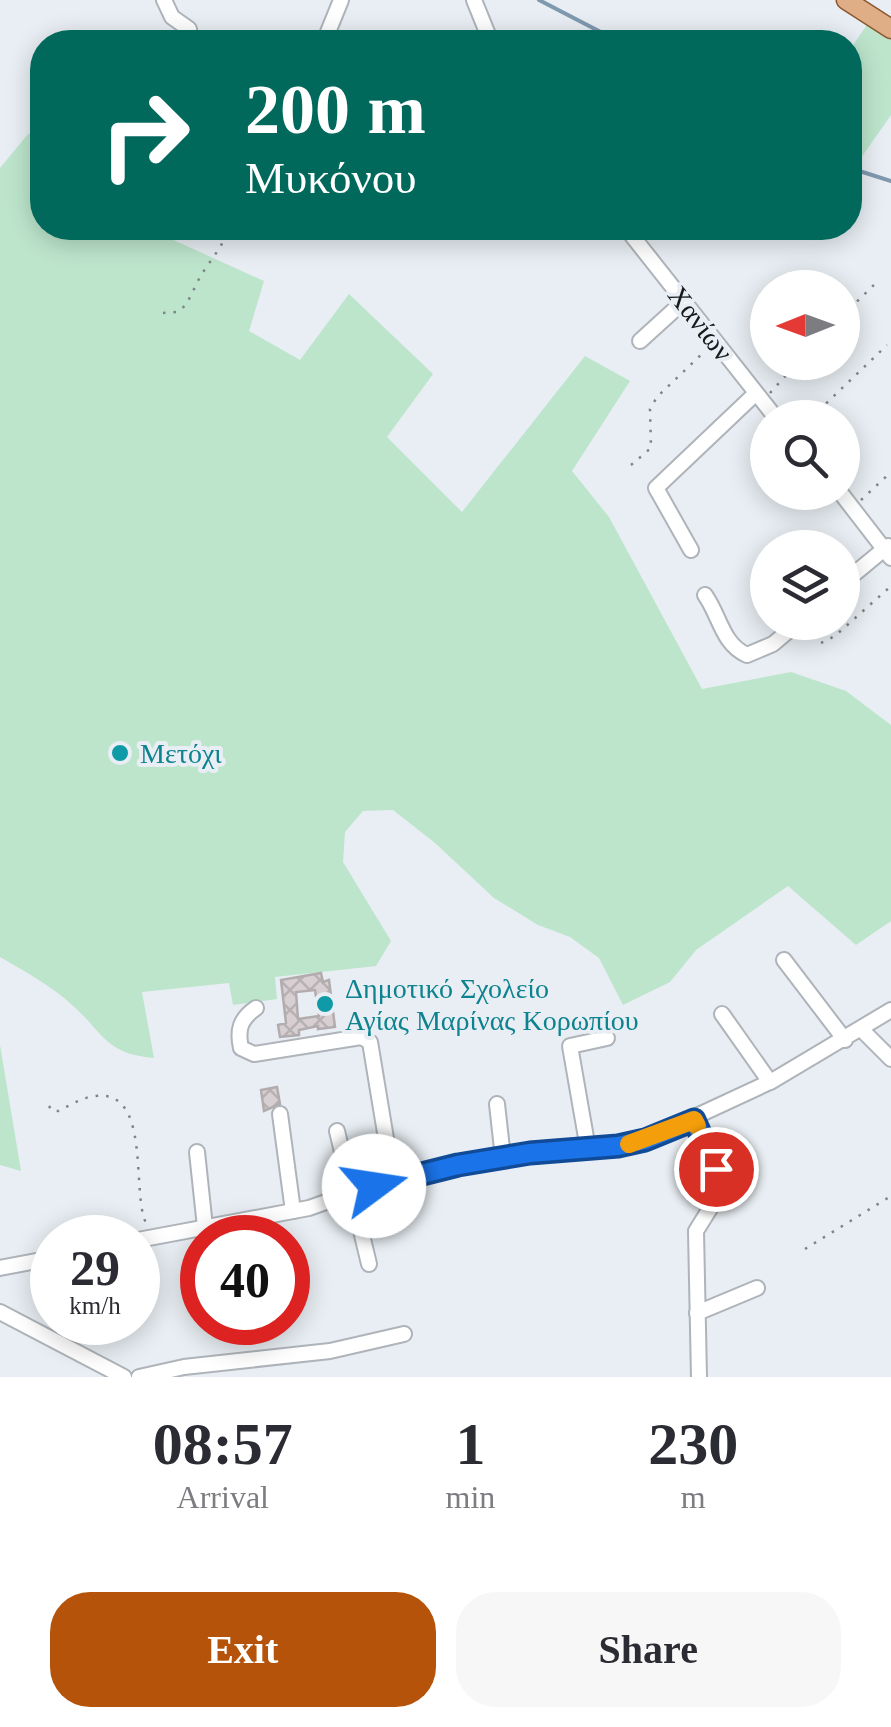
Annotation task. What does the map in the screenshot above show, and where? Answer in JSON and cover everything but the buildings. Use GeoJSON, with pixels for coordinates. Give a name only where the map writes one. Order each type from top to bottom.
{"type":"FeatureCollection","features":[{"type":"Feature","properties":{"kind":"main road"},"geometry":{"type":"LineString","coordinates":[[846,0],[891,29]]}},
{"type":"Feature","properties":{"kind":"street"},"geometry":{"type":"LineString","coordinates":[[164,0],[172,17],[189,30]]}},
{"type":"Feature","properties":{"kind":"street"},"geometry":{"type":"LineString","coordinates":[[329,30],[342,0]]}},
{"type":"Feature","properties":{"kind":"street"},"geometry":{"type":"LineString","coordinates":[[474,0],[485,30]]}},
{"type":"Feature","properties":{"kind":"street","name":"Χανίων"},"geometry":{"type":"LineString","coordinates":[[636,240],[758,398]]}},
{"type":"Feature","properties":{"kind":"street"},"geometry":{"type":"LineString","coordinates":[[640,341],[684,301]]}},
{"type":"Feature","properties":{"kind":"street"},"geometry":{"type":"LineString","coordinates":[[691,550],[656,488],[758,398]]}},
{"type":"Feature","properties":{"kind":"street"},"geometry":{"type":"LineString","coordinates":[[855,510],[889,550],[860,571]]}},
{"type":"Feature","properties":{"kind":"street"},"geometry":{"type":"LineString","coordinates":[[705,595],[718,613],[731,645],[748,655],[778,640]]}},
{"type":"Feature","properties":{"kind":"street"},"geometry":{"type":"LineString","coordinates":[[784,960],[844,1040]]}},
{"type":"Feature","properties":{"kind":"street"},"geometry":{"type":"LineString","coordinates":[[256,1008],[244,1016],[238,1034],[240,1048],[254,1054],[361,1037],[370,1042],[394,1181]]}},
{"type":"Feature","properties":{"kind":"street"},"geometry":{"type":"LineString","coordinates":[[277,1215],[394,1181],[503,1158],[645,1140],[770,1082],[891,1010]]}},
{"type":"Feature","properties":{"kind":"street"},"geometry":{"type":"LineString","coordinates":[[722,1014],[770,1082]]}},
{"type":"Feature","properties":{"kind":"street"},"geometry":{"type":"LineString","coordinates":[[861,1029],[891,1058]]}},
{"type":"Feature","properties":{"kind":"street"},"geometry":{"type":"LineString","coordinates":[[588,1150],[570,1046],[608,1038]]}},
{"type":"Feature","properties":{"kind":"street"},"geometry":{"type":"LineString","coordinates":[[497,1104],[503,1158]]}},
{"type":"Feature","properties":{"kind":"street"},"geometry":{"type":"LineString","coordinates":[[280,1114],[293,1211]]}},
{"type":"Feature","properties":{"kind":"street"},"geometry":{"type":"LineString","coordinates":[[694,1120],[712,1155],[718,1181],[714,1202],[696,1231],[699,1377]]}},
{"type":"Feature","properties":{"kind":"street"},"geometry":{"type":"LineString","coordinates":[[337,1131],[368,1264]]}},
{"type":"Feature","properties":{"kind":"street"},"geometry":{"type":"LineString","coordinates":[[197,1152],[212,1215]]}},
{"type":"Feature","properties":{"kind":"street"},"geometry":{"type":"LineString","coordinates":[[0,1268],[30,1262]]}},
{"type":"Feature","properties":{"kind":"street"},"geometry":{"type":"LineString","coordinates":[[697,1313],[757,1288]]}},
{"type":"Feature","properties":{"kind":"street"},"geometry":{"type":"LineString","coordinates":[[0,1312],[124,1377]]}},
{"type":"Feature","properties":{"kind":"street"},"geometry":{"type":"LineString","coordinates":[[139,1377],[184,1366],[330,1351],[404,1334]]}},
{"type":"Feature","properties":{"kind":"path"},"geometry":{"type":"LineString","coordinates":[[163,313],[177,312],[186,305],[223,240]]}},
{"type":"Feature","properties":{"kind":"path"},"geometry":{"type":"LineString","coordinates":[[860,298],[878,281]]}},
{"type":"Feature","properties":{"kind":"path"},"geometry":{"type":"LineString","coordinates":[[631,466],[650,448],[650,410],[657,397],[716,340]]}},
{"type":"Feature","properties":{"kind":"path"},"geometry":{"type":"LineString","coordinates":[[830,400],[887,345]]}},
{"type":"Feature","properties":{"kind":"path"},"geometry":{"type":"LineString","coordinates":[[758,398],[778,380]]}},
{"type":"Feature","properties":{"kind":"path"},"geometry":{"type":"LineString","coordinates":[[860,503],[891,472]]}},
{"type":"Feature","properties":{"kind":"path"},"geometry":{"type":"LineString","coordinates":[[822,643],[891,586]]}},
{"type":"Feature","properties":{"kind":"path"},"geometry":{"type":"LineString","coordinates":[[48,1106],[58,1111],[95,1096],[107,1097],[128,1111],[134,1128],[142,1215]]}},
{"type":"Feature","properties":{"kind":"path"},"geometry":{"type":"LineString","coordinates":[[805,1249],[891,1196]]}},
{"type":"Feature","properties":{"kind":"green space"},"geometry":{"type":"Polygon","coordinates":[[[868,23],[891,38],[891,115],[862,156],[862,32],[868,23]]]}},
{"type":"Feature","properties":{"kind":"green space"},"geometry":{"type":"Polygon","coordinates":[[[28,134],[30,240],[173,240],[264,281],[249,331],[300,360],[349,294],[433,374],[387,437],[462,512],[585,356],[630,381],[572,471],[609,517],[702,689],[791,672],[846,691],[891,725],[891,921],[856,945],[788,886],[696,950],[670,982],[623,1005],[599,958],[570,937],[538,925],[494,898],[393,810],[363,811],[345,832],[343,862],[391,941],[376,966],[275,977],[277,999],[233,1005],[229,983],[142,992],[154,1058],[115,1047],[64,998],[0,957],[0,168],[28,134]]]}},
{"type":"Feature","properties":{"kind":"green space"},"geometry":{"type":"Polygon","coordinates":[[[0,1045],[21,1171],[0,1165],[0,1045]]]}},
{"type":"Feature","properties":{"kind":"waterway"},"geometry":{"type":"LineString","coordinates":[[539,0],[597,30]]}},
{"type":"Feature","properties":{"kind":"waterway"},"geometry":{"type":"LineString","coordinates":[[862,172],[891,181]]}},
{"type":"Feature","properties":{"kind":"slow traffic"},"geometry":{"type":"LineString","coordinates":[[629,1144],[694,1120],[697,1126]]}},
{"type":"Feature","properties":{"kind":"place","name":"Μετόχι"},"geometry":{"type":"Point","coordinates":[120,753]}},
{"type":"Feature","properties":{"kind":"place","name":"Δημοτικό Σχολείο Αγίας Μαρίνας Κορωπίου"},"geometry":{"type":"Point","coordinates":[325,1004]}},
{"type":"Feature","properties":{"kind":"route"},"geometry":{"type":"LineString","coordinates":[[374,1186],[458,1165],[530,1153],[618,1146],[645,1140],[694,1120],[716,1169]]}}]}
